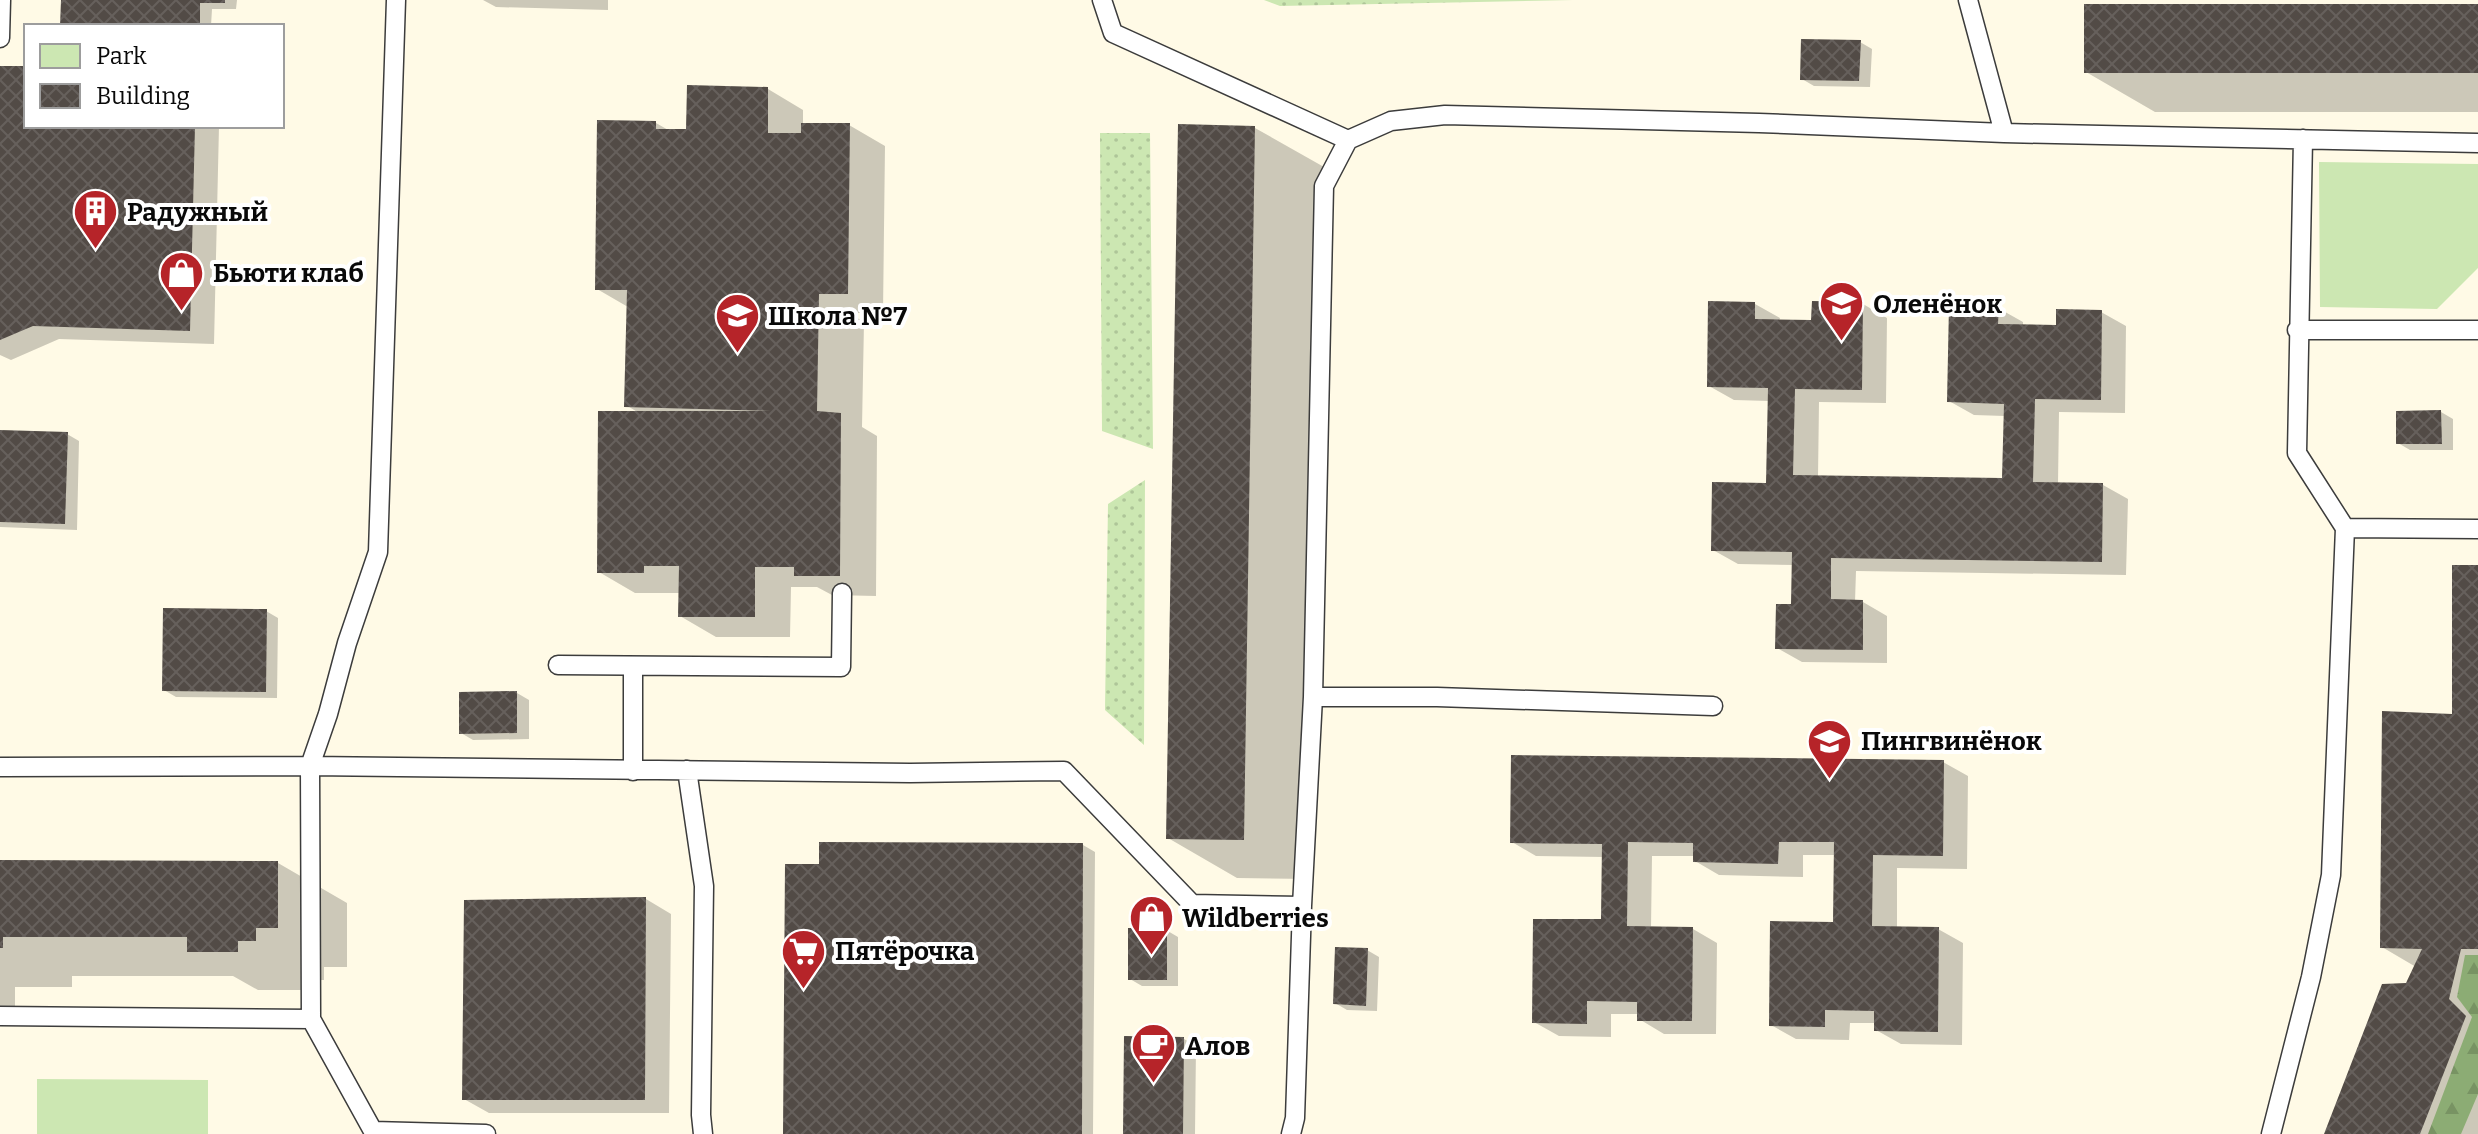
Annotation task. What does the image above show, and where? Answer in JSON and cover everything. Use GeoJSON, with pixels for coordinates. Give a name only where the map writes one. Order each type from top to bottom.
{"type":"FeatureCollection","features":[{"type":"Feature","properties":{"kind":"lane"},"geometry":{"type":"LineString","coordinates":[[0,38],[1,0]]}},
{"type":"Feature","properties":{"kind":"lane"},"geometry":{"type":"LineString","coordinates":[[396,0],[378,552],[310,766],[311,1019],[372,1132],[486,1134]]}},
{"type":"Feature","properties":{"kind":"lane"},"geometry":{"type":"LineString","coordinates":[[1102,0],[1113,33],[1348,140]]}},
{"type":"Feature","properties":{"kind":"lane"},"geometry":{"type":"LineString","coordinates":[[1968,0],[2004,133]]}},
{"type":"Feature","properties":{"kind":"lane"},"geometry":{"type":"LineString","coordinates":[[1291,1134],[1296,1103],[1313,697],[1324,186],[1348,140],[1391,121],[1445,115],[2004,133],[2478,143]]}},
{"type":"Feature","properties":{"kind":"lane"},"geometry":{"type":"LineString","coordinates":[[2271,1134],[2311,977],[2331,875],[2345,528],[2297,453],[2303,139]]}},
{"type":"Feature","properties":{"kind":"lane"},"geometry":{"type":"LineString","coordinates":[[2297,330],[2478,330]]}},
{"type":"Feature","properties":{"kind":"lane"},"geometry":{"type":"LineString","coordinates":[[2345,528],[2478,529]]}},
{"type":"Feature","properties":{"kind":"lane"},"geometry":{"type":"LineString","coordinates":[[558,665],[841,667],[842,593]]}},
{"type":"Feature","properties":{"kind":"lane"},"geometry":{"type":"LineString","coordinates":[[633,666],[633,771]]}},
{"type":"Feature","properties":{"kind":"lane"},"geometry":{"type":"LineString","coordinates":[[1313,697],[1437,697],[1713,706]]}},
{"type":"Feature","properties":{"kind":"lane"},"geometry":{"type":"LineString","coordinates":[[0,767],[310,766],[910,773],[1064,771],[1192,904],[1302,906]]}},
{"type":"Feature","properties":{"kind":"lane"},"geometry":{"type":"LineString","coordinates":[[687,770],[704,886],[703,1134]]}},
{"type":"Feature","properties":{"kind":"lane"},"geometry":{"type":"LineString","coordinates":[[0,1016],[311,1019]]}},
{"type":"Feature","properties":{"kind":"green space"},"geometry":{"type":"Polygon","coordinates":[[[1264,0],[1573,0],[1280,6],[1264,0]]]}},
{"type":"Feature","properties":{"kind":"green space"},"geometry":{"type":"Polygon","coordinates":[[[1100,133],[1150,133],[1153,449],[1102,431],[1100,133]]]}},
{"type":"Feature","properties":{"kind":"green space"},"geometry":{"type":"Polygon","coordinates":[[[2319,162],[2478,164],[2478,268],[2437,309],[2320,307],[2319,162]]]}},
{"type":"Feature","properties":{"kind":"green space"},"geometry":{"type":"Polygon","coordinates":[[[1145,480],[1144,745],[1105,710],[1108,504],[1145,480]]]}},
{"type":"Feature","properties":{"kind":"green space"},"geometry":{"type":"Polygon","coordinates":[[[2465,955],[2478,955],[2478,1094],[2461,1134],[2428,1134],[2472,1017],[2457,997],[2465,955]]]}},
{"type":"Feature","properties":{"kind":"green space"},"geometry":{"type":"Polygon","coordinates":[[[37,1079],[208,1080],[208,1134],[37,1134],[37,1079]]]}},
{"type":"Feature","properties":{"kind":"building"},"geometry":{"type":"Polygon","coordinates":[[[61,0],[225,0],[225,3],[200,3],[200,24],[60,24],[61,0]]]}},
{"type":"Feature","properties":{"kind":"building"},"geometry":{"type":"Polygon","coordinates":[[[2084,4],[2478,4],[2478,73],[2084,73],[2084,4]]]}},
{"type":"Feature","properties":{"kind":"building"},"geometry":{"type":"Polygon","coordinates":[[[1801,39],[1861,40],[1859,81],[1800,80],[1801,39]]]}},
{"type":"Feature","properties":{"kind":"building","name":"Радужный"},"geometry":{"type":"Polygon","coordinates":[[[0,66],[24,66],[24,128],[195,128],[190,331],[33,326],[0,340],[0,66]]]}},
{"type":"Feature","properties":{"kind":"building"},"geometry":{"type":"Polygon","coordinates":[[[687,85],[768,87],[768,133],[801,133],[801,123],[850,123],[848,294],[819,294],[817,411],[841,413],[840,576],[794,576],[794,567],[755,567],[755,617],[678,617],[679,566],[644,566],[644,573],[597,573],[598,411],[771,411],[624,407],[627,290],[595,290],[597,120],[656,121],[656,129],[686,129],[687,85]]]}},
{"type":"Feature","properties":{"kind":"building"},"geometry":{"type":"Polygon","coordinates":[[[1178,124],[1255,126],[1244,840],[1166,839],[1178,124]]]}},
{"type":"Feature","properties":{"kind":"building"},"geometry":{"type":"Polygon","coordinates":[[[1708,301],[1755,302],[1755,319],[1811,320],[1812,301],[1863,302],[1862,390],[1795,389],[1793,475],[2002,478],[2004,404],[1947,402],[1949,305],[1999,306],[1998,324],[2056,325],[2056,309],[2102,310],[2101,400],[2035,399],[2033,482],[2103,483],[2102,562],[1831,558],[1831,599],[1863,600],[1863,650],[1775,649],[1776,604],[1791,604],[1792,552],[1711,551],[1712,482],[1766,483],[1768,388],[1707,387],[1708,301]]]}},
{"type":"Feature","properties":{"kind":"building"},"geometry":{"type":"Polygon","coordinates":[[[2441,410],[2442,444],[2396,444],[2396,411],[2441,410]]]}},
{"type":"Feature","properties":{"kind":"building"},"geometry":{"type":"Polygon","coordinates":[[[0,430],[68,432],[65,524],[0,522],[0,430]]]}},
{"type":"Feature","properties":{"kind":"building"},"geometry":{"type":"Polygon","coordinates":[[[2452,565],[2478,565],[2478,949],[2461,949],[2449,999],[2466,1016],[2420,1134],[2324,1134],[2382,984],[2406,983],[2422,949],[2380,948],[2382,711],[2452,714],[2452,565]]]}},
{"type":"Feature","properties":{"kind":"building"},"geometry":{"type":"Polygon","coordinates":[[[163,608],[267,609],[266,692],[162,691],[163,608]]]}},
{"type":"Feature","properties":{"kind":"building"},"geometry":{"type":"Polygon","coordinates":[[[517,691],[517,733],[459,734],[459,692],[517,691]]]}},
{"type":"Feature","properties":{"kind":"building"},"geometry":{"type":"Polygon","coordinates":[[[1511,755],[1944,760],[1943,856],[1873,855],[1872,926],[1939,927],[1938,1032],[1874,1031],[1874,1011],[1825,1010],[1825,1027],[1769,1026],[1770,921],[1833,922],[1834,842],[1779,842],[1778,864],[1693,862],[1693,843],[1628,842],[1627,926],[1693,927],[1692,1021],[1637,1021],[1637,1002],[1587,1001],[1587,1024],[1532,1023],[1533,919],[1601,919],[1602,844],[1510,843],[1511,755]]]}},
{"type":"Feature","properties":{"kind":"building"},"geometry":{"type":"Polygon","coordinates":[[[819,842],[1083,843],[1082,1134],[783,1134],[785,864],[819,864],[819,842]]]}},
{"type":"Feature","properties":{"kind":"building"},"geometry":{"type":"Polygon","coordinates":[[[0,860],[278,861],[278,928],[256,928],[256,941],[238,941],[238,952],[187,952],[187,937],[3,937],[3,948],[0,948],[0,860]]]}},
{"type":"Feature","properties":{"kind":"building"},"geometry":{"type":"Polygon","coordinates":[[[646,897],[645,1100],[462,1100],[464,900],[646,897]]]}},
{"type":"Feature","properties":{"kind":"building"},"geometry":{"type":"Polygon","coordinates":[[[1128,928],[1167,928],[1167,980],[1128,980],[1128,928]]]}},
{"type":"Feature","properties":{"kind":"building"},"geometry":{"type":"Polygon","coordinates":[[[1335,947],[1368,948],[1366,1006],[1333,1004],[1335,947]]]}},
{"type":"Feature","properties":{"kind":"building","name":"Алов"},"geometry":{"type":"Polygon","coordinates":[[[1124,1036],[1184,1037],[1183,1134],[1123,1134],[1124,1036]]]}},
{"type":"Feature","properties":{"kind":"place","name":"Радужный"},"geometry":{"type":"Point","coordinates":[96,251]}},
{"type":"Feature","properties":{"kind":"place","name":"Бьюти клаб"},"geometry":{"type":"Point","coordinates":[182,312]}},
{"type":"Feature","properties":{"kind":"place","name":"Оленёнок"},"geometry":{"type":"Point","coordinates":[1842,343]}},
{"type":"Feature","properties":{"kind":"place","name":"Школа №7"},"geometry":{"type":"Point","coordinates":[737,355]}},
{"type":"Feature","properties":{"kind":"place","name":"Пингвинёнок"},"geometry":{"type":"Point","coordinates":[1830,780]}},
{"type":"Feature","properties":{"kind":"place","name":"Wildberries"},"geometry":{"type":"Point","coordinates":[1151,957]}},
{"type":"Feature","properties":{"kind":"place","name":"Пятёрочка"},"geometry":{"type":"Point","coordinates":[804,990]}},
{"type":"Feature","properties":{"kind":"place","name":"Алов"},"geometry":{"type":"Point","coordinates":[1154,1085]}}]}
